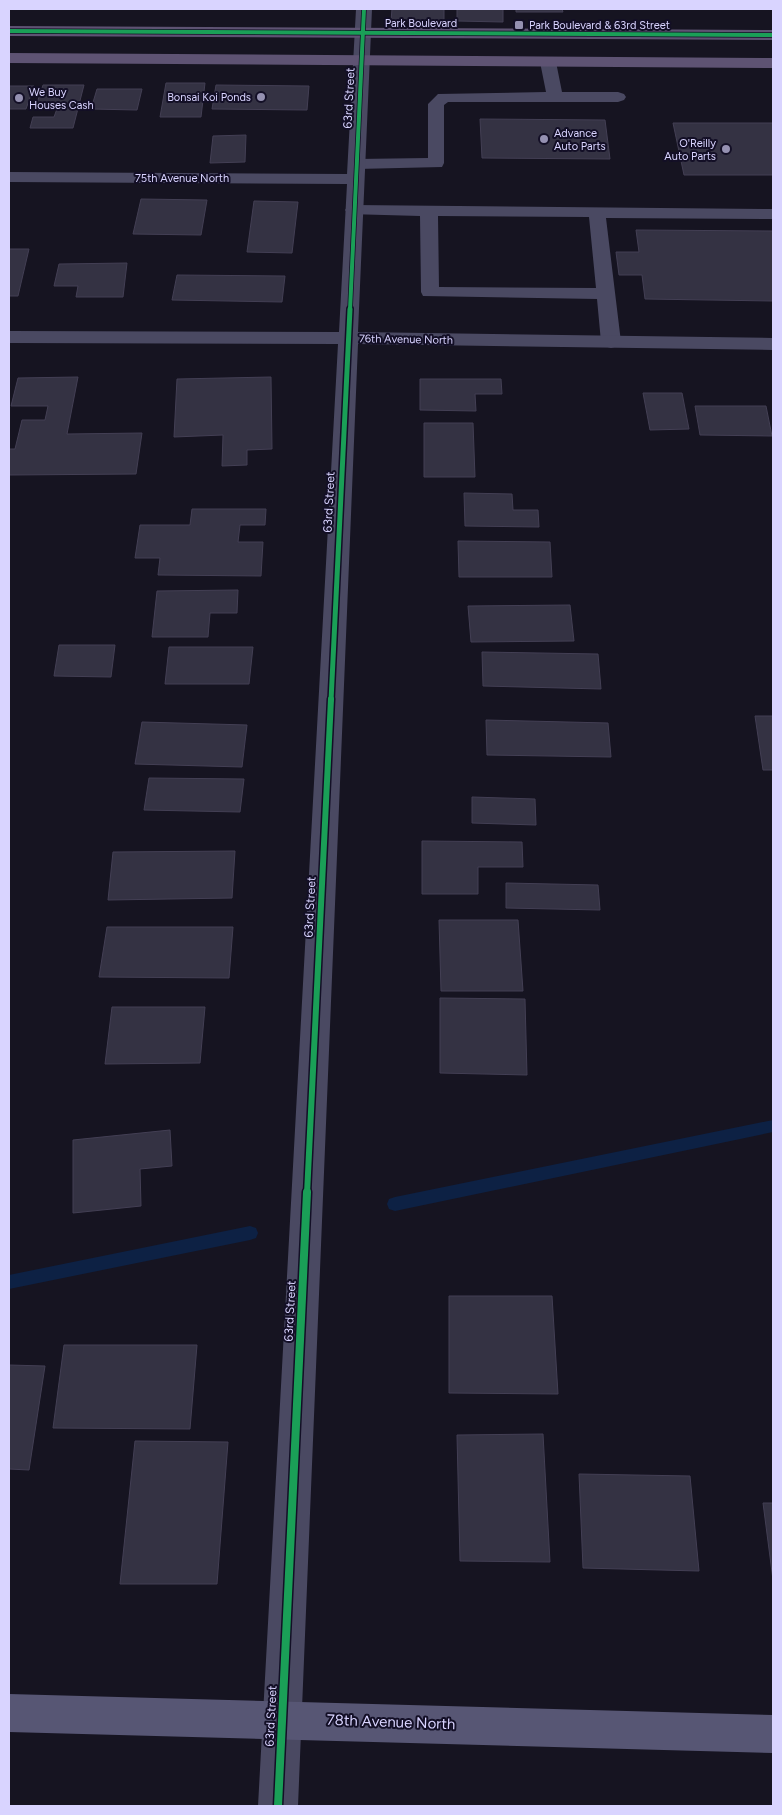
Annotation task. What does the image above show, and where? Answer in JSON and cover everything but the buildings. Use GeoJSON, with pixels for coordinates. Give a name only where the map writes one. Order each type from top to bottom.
{"type":"FeatureCollection","features":[{"type":"Feature","properties":{"kind":"main road","name":"Park Boulevard"},"geometry":{"type":"LineString","coordinates":[[9,31],[773,35]]}},
{"type":"Feature","properties":{"kind":"main road"},"geometry":{"type":"LineString","coordinates":[[9,58],[773,63]]}},
{"type":"Feature","properties":{"kind":"street","name":"63rd Street"},"geometry":{"type":"LineString","coordinates":[[278,1806],[364,9]]}},
{"type":"Feature","properties":{"kind":"street","name":"75th Avenue North"},"geometry":{"type":"LineString","coordinates":[[9,177],[356,172]]}},
{"type":"Feature","properties":{"kind":"street","name":"76th Avenue North"},"geometry":{"type":"LineString","coordinates":[[9,338],[348,338],[773,344]]}},
{"type":"Feature","properties":{"kind":"street","name":"78th Avenue North"},"geometry":{"type":"LineString","coordinates":[[9,1713],[282,1719],[773,1734]]}},
{"type":"Feature","properties":{"kind":"lane"},"geometry":{"type":"LineString","coordinates":[[548,62],[555,97]]}},
{"type":"Feature","properties":{"kind":"lane"},"geometry":{"type":"LineString","coordinates":[[356,172],[436,163],[436,104],[444,97],[618,97]]}},
{"type":"Feature","properties":{"kind":"lane"},"geometry":{"type":"LineString","coordinates":[[354,210],[773,214]]}},
{"type":"Feature","properties":{"kind":"lane"},"geometry":{"type":"LineString","coordinates":[[430,211],[430,292],[606,294]]}},
{"type":"Feature","properties":{"kind":"lane"},"geometry":{"type":"LineString","coordinates":[[597,212],[611,342]]}},
{"type":"Feature","properties":{"kind":"waterway"},"geometry":{"type":"LineString","coordinates":[[395,1204],[773,1126]]}},
{"type":"Feature","properties":{"kind":"waterway"},"geometry":{"type":"LineString","coordinates":[[9,1282],[250,1233]]}},
{"type":"Feature","properties":{"kind":"cycle path"},"geometry":{"type":"LineString","coordinates":[[278,1806],[364,9]]}},
{"type":"Feature","properties":{"kind":"cycle path"},"geometry":{"type":"LineString","coordinates":[[9,31],[773,35]]}},
{"type":"Feature","properties":{"kind":"place","name":"Park Boulevard & 63rd Street"},"geometry":{"type":"Point","coordinates":[519,25]}},
{"type":"Feature","properties":{"kind":"place","name":"Bonsai Koi Ponds"},"geometry":{"type":"Point","coordinates":[261,97]}},
{"type":"Feature","properties":{"kind":"place","name":"We Buy Houses Cash"},"geometry":{"type":"Point","coordinates":[19,98]}},
{"type":"Feature","properties":{"kind":"place","name":"Advance Auto Parts"},"geometry":{"type":"Point","coordinates":[544,139]}},
{"type":"Feature","properties":{"kind":"place","name":"O'Reilly Auto Parts"},"geometry":{"type":"Point","coordinates":[726,149]}}]}
